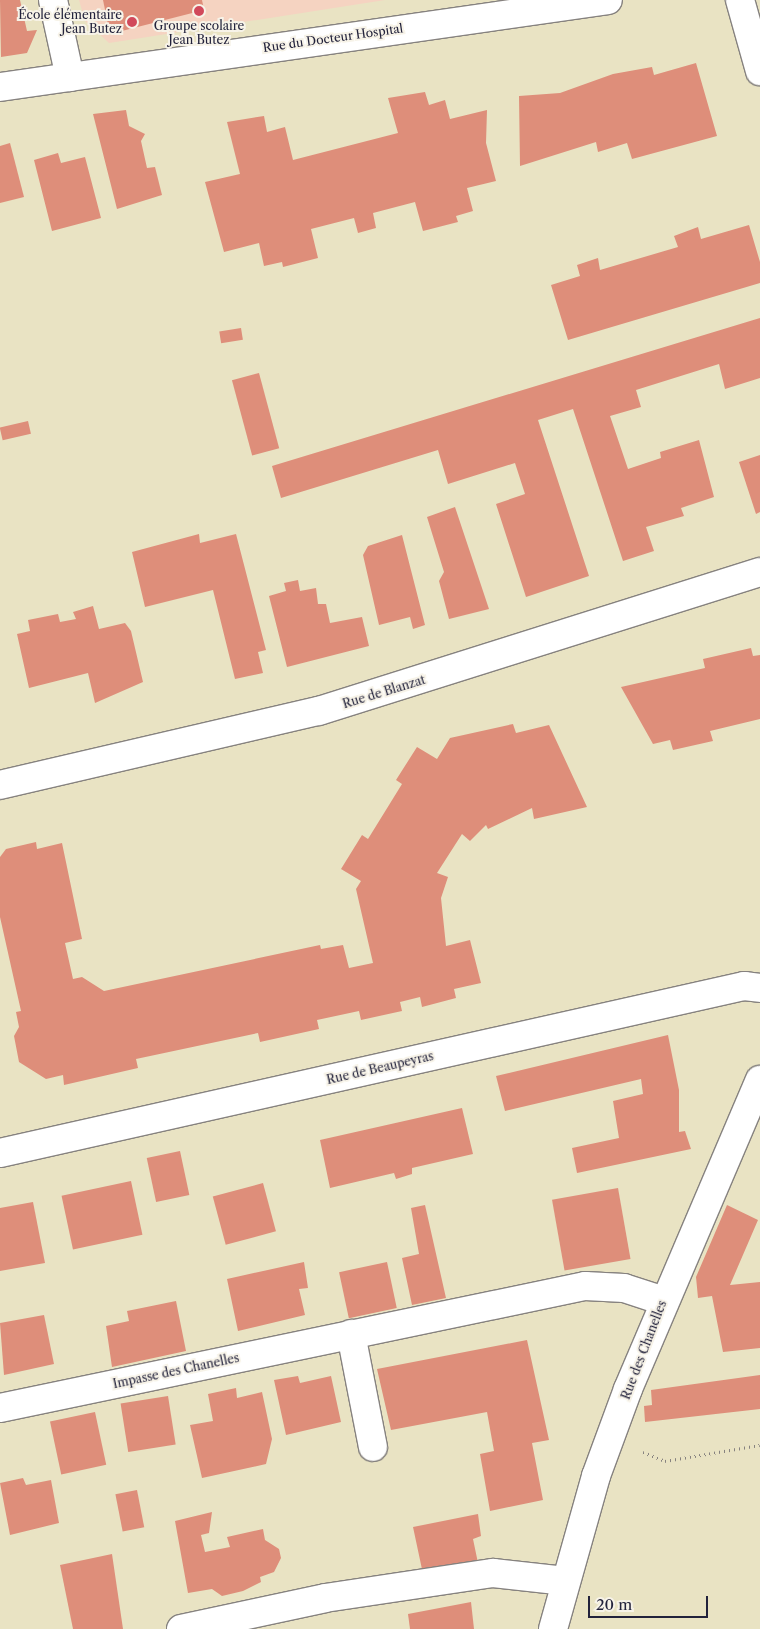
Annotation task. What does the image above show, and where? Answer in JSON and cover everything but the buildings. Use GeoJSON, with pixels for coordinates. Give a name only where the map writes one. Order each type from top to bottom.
{"type":"FeatureCollection","features":[{"type":"Feature","properties":{"kind":"street"},"geometry":{"type":"LineString","coordinates":[[53,0],[70,77]]}},
{"type":"Feature","properties":{"kind":"street","name":"Rue du Docteur Hospital"},"geometry":{"type":"LineString","coordinates":[[0,87],[608,0]]}},
{"type":"Feature","properties":{"kind":"street"},"geometry":{"type":"LineString","coordinates":[[740,0],[760,71]]}},
{"type":"Feature","properties":{"kind":"street","name":"Rue de Blanzat"},"geometry":{"type":"LineString","coordinates":[[0,785],[319,711],[760,572]]}},
{"type":"Feature","properties":{"kind":"street","name":"Rue de Beaupeyras"},"geometry":{"type":"LineString","coordinates":[[0,1153],[744,986],[760,988]]}},
{"type":"Feature","properties":{"kind":"street","name":"Rue des Chanelles"},"geometry":{"type":"LineString","coordinates":[[553,1629],[596,1476],[662,1300],[760,1080]]}},
{"type":"Feature","properties":{"kind":"street","name":"Impasse des Chanelles"},"geometry":{"type":"LineString","coordinates":[[0,1408],[585,1286],[624,1288],[662,1300]]}},
{"type":"Feature","properties":{"kind":"street"},"geometry":{"type":"LineString","coordinates":[[351,1334],[373,1447]]}},
{"type":"Feature","properties":{"kind":"street"},"geometry":{"type":"LineString","coordinates":[[180,1629],[326,1598],[493,1573],[566,1581]]}},
{"type":"Feature","properties":{"kind":"path"},"geometry":{"type":"LineString","coordinates":[[632,1448],[665,1461],[760,1445]]}},
{"type":"Feature","properties":{"kind":"shaded area","name":"Groupe scolaire Jean Butez"},"geometry":{"type":"Polygon","coordinates":[[[79,0],[385,0],[109,43],[85,21],[79,0]]]}},
{"type":"Feature","properties":{"kind":"place","name":"Groupe scolaire Jean Butez"},"geometry":{"type":"Point","coordinates":[199,11]}},
{"type":"Feature","properties":{"kind":"place","name":"École élémentaire Jean Butez"},"geometry":{"type":"Point","coordinates":[132,22]}}]}
